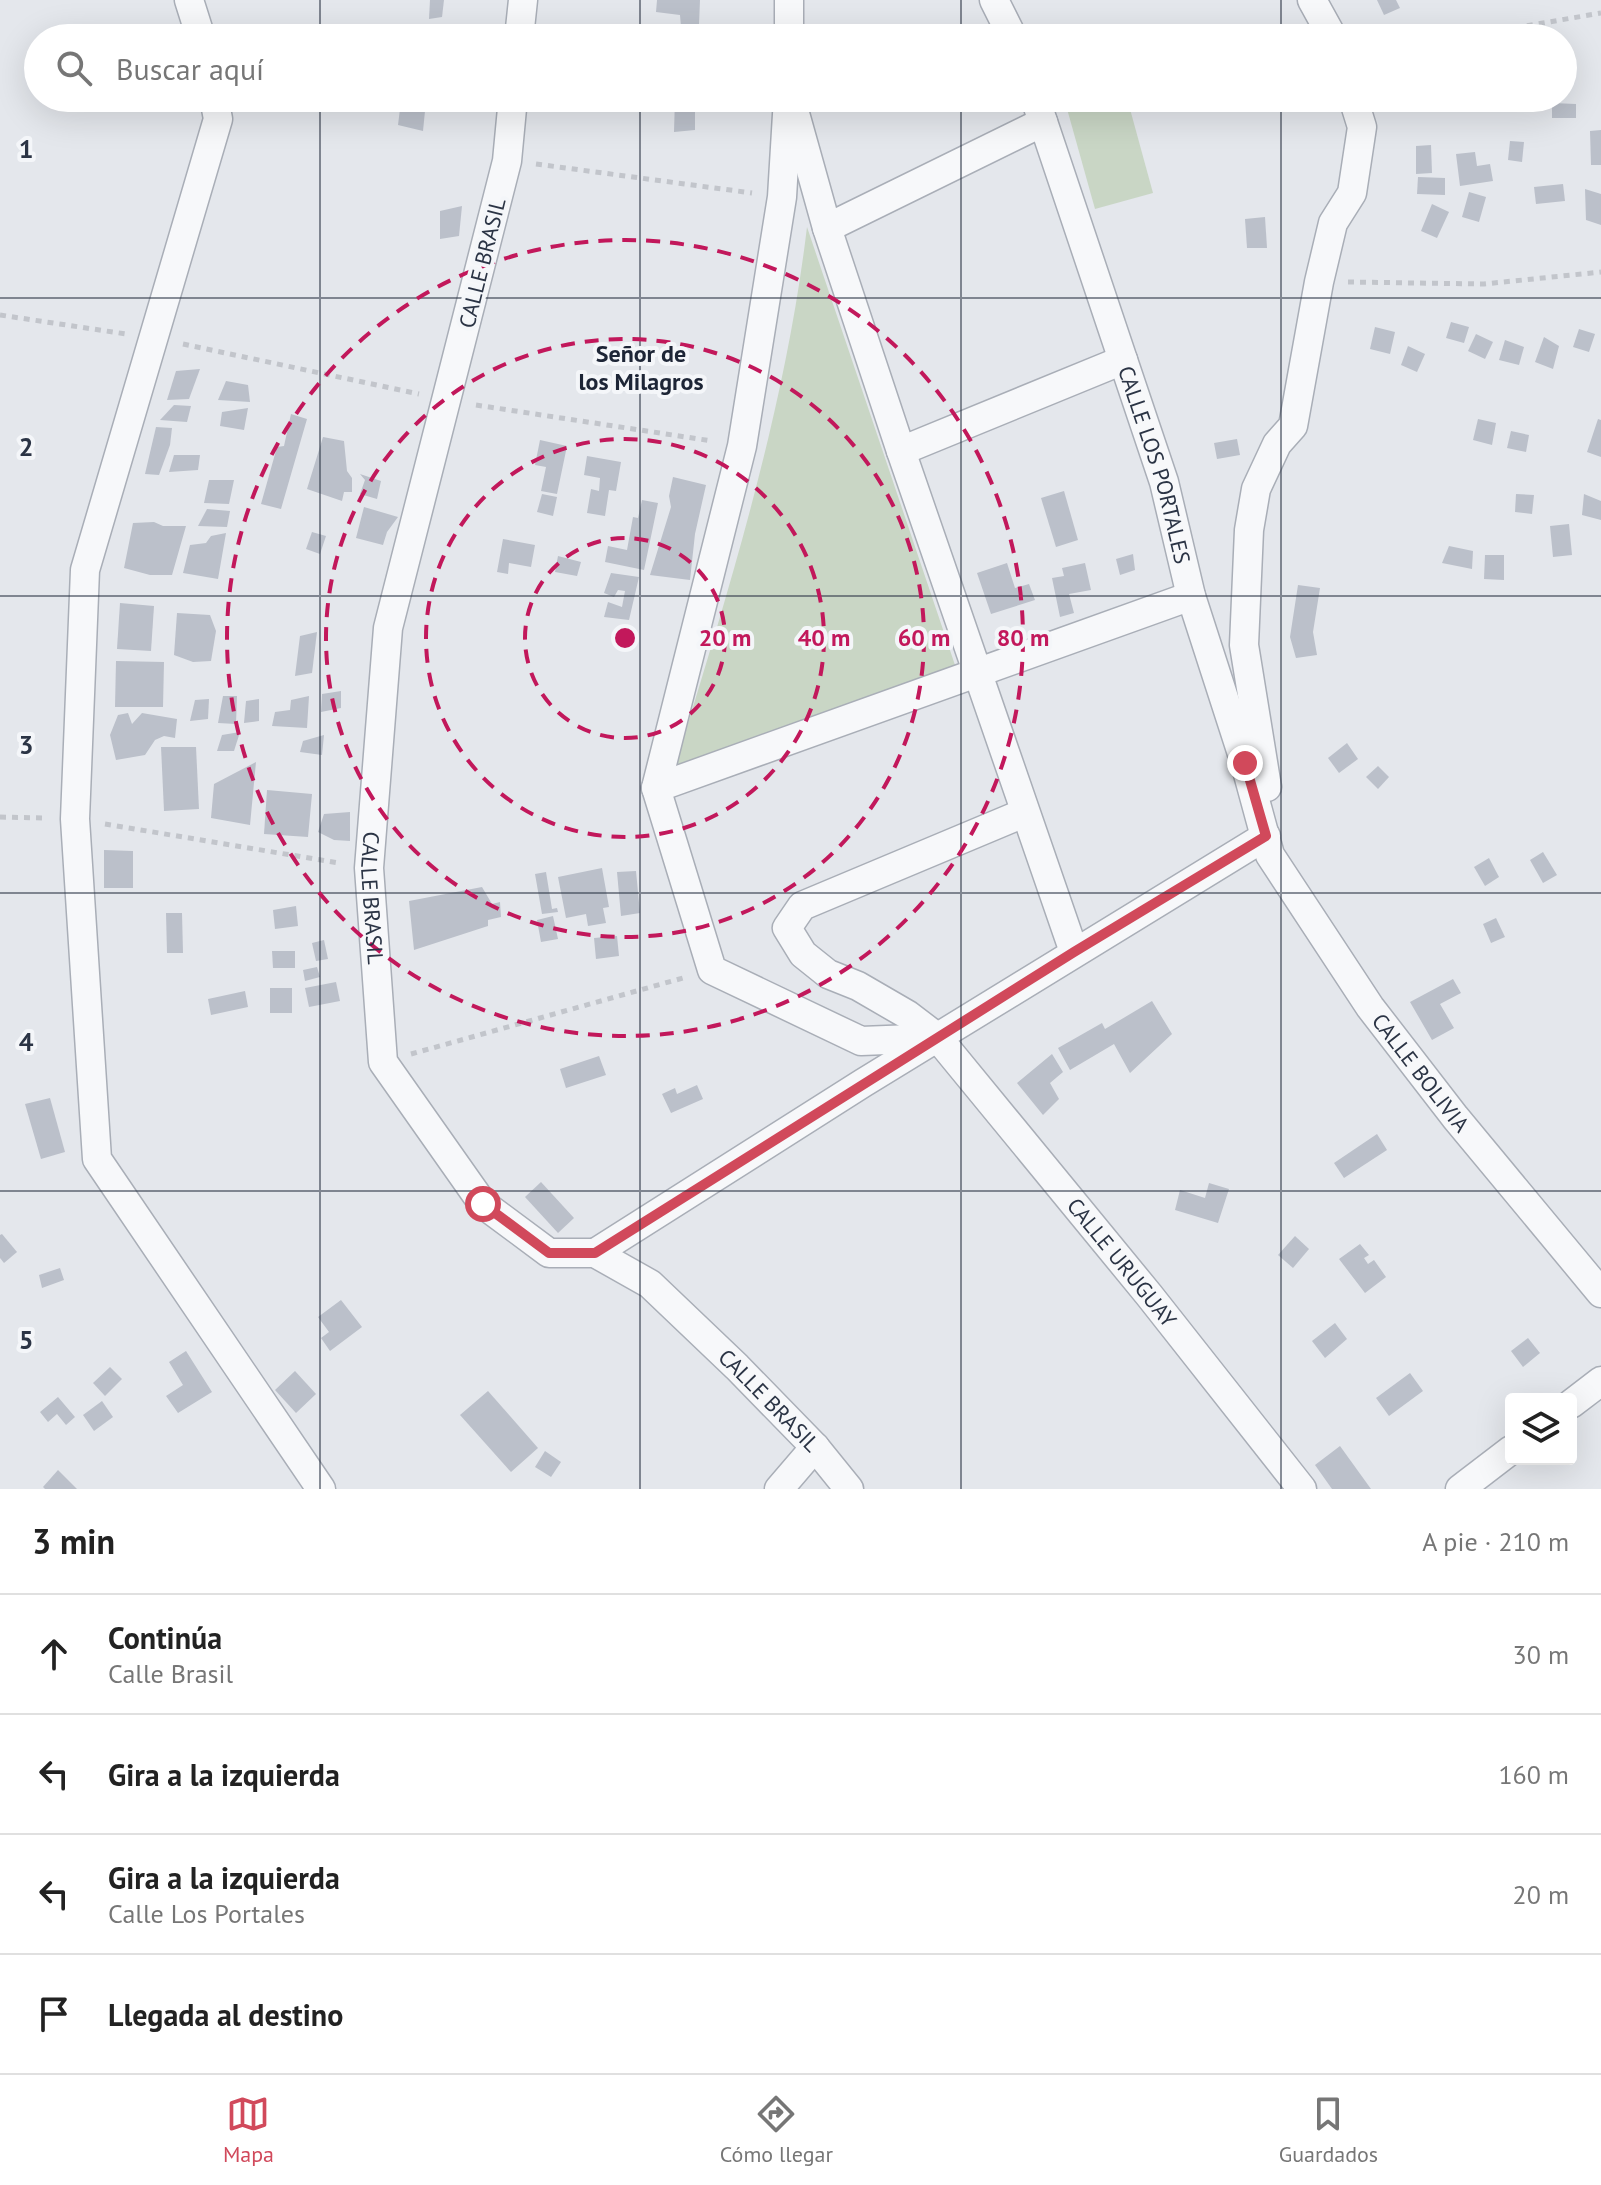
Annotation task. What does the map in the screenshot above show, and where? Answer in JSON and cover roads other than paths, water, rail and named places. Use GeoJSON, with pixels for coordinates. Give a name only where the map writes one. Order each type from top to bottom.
{"type":"FeatureCollection","features":[{"type":"Feature","properties":{"kind":"street"},"geometry":{"type":"LineString","coordinates":[[189,0],[197,24]]}},
{"type":"Feature","properties":{"kind":"street"},"geometry":{"type":"LineString","coordinates":[[520,24],[523,0]]}},
{"type":"Feature","properties":{"kind":"street"},"geometry":{"type":"LineString","coordinates":[[789,0],[789,24]]}},
{"type":"Feature","properties":{"kind":"street"},"geometry":{"type":"LineString","coordinates":[[994,0],[1006,24]]}},
{"type":"Feature","properties":{"kind":"street"},"geometry":{"type":"LineString","coordinates":[[1312,0],[1320,24]]}},
{"type":"Feature","properties":{"kind":"street"},"geometry":{"type":"LineString","coordinates":[[217,112],[218,119],[85,570],[75,819],[97,1159],[321,1489]]}},
{"type":"Feature","properties":{"kind":"street","name":"CALLE BRASIL"},"geometry":{"type":"LineString","coordinates":[[512,112],[507,161],[388,628],[369,868],[383,1062],[483,1204],[549,1253],[595,1253],[650,1284],[815,1447],[849,1489]]}},
{"type":"Feature","properties":{"kind":"street"},"geometry":{"type":"LineString","coordinates":[[788,112],[782,197],[742,446],[656,788],[712,970],[861,1041],[938,1038]]}},
{"type":"Feature","properties":{"kind":"street"},"geometry":{"type":"LineString","coordinates":[[793,112],[827,228],[901,451],[1074,952]]}},
{"type":"Feature","properties":{"kind":"street"},"geometry":{"type":"LineString","coordinates":[[827,228],[1035,112]]}},
{"type":"Feature","properties":{"kind":"street","name":"CALLE LOS PORTALES"},"geometry":{"type":"LineString","coordinates":[[1040,112],[1164,482],[1191,596],[1266,836]]}},
{"type":"Feature","properties":{"kind":"street"},"geometry":{"type":"LineString","coordinates":[[595,1253],[1074,952],[1266,836],[1267,782],[1244,645],[1249,530],[1256,489],[1277,444],[1293,426],[1333,223],[1352,193],[1362,127],[1357,112]]}},
{"type":"Feature","properties":{"kind":"street"},"geometry":{"type":"LineString","coordinates":[[901,451],[1123,360]]}},
{"type":"Feature","properties":{"kind":"street"},"geometry":{"type":"LineString","coordinates":[[656,788],[1191,596]]}},
{"type":"Feature","properties":{"kind":"street","name":"CALLE URUGUAY"},"geometry":{"type":"LineString","coordinates":[[1024,813],[802,906],[787,928],[803,954],[828,974],[858,986],[908,1015],[938,1038],[1149,1295],[1302,1489]]}},
{"type":"Feature","properties":{"kind":"street","name":"CALLE BOLIVIA"},"geometry":{"type":"LineString","coordinates":[[1266,836],[1270,855],[1370,1007],[1455,1117],[1601,1293]]}},
{"type":"Feature","properties":{"kind":"street"},"geometry":{"type":"LineString","coordinates":[[1577,1399],[1601,1381]]}},
{"type":"Feature","properties":{"kind":"street"},"geometry":{"type":"LineString","coordinates":[[779,1489],[815,1447]]}},
{"type":"Feature","properties":{"kind":"street"},"geometry":{"type":"LineString","coordinates":[[1460,1489],[1505,1455]]}},
{"type":"Feature","properties":{"kind":"district","name":"Señor de los Milagros"},"geometry":{"type":"Point","coordinates":[641,368]}}]}
